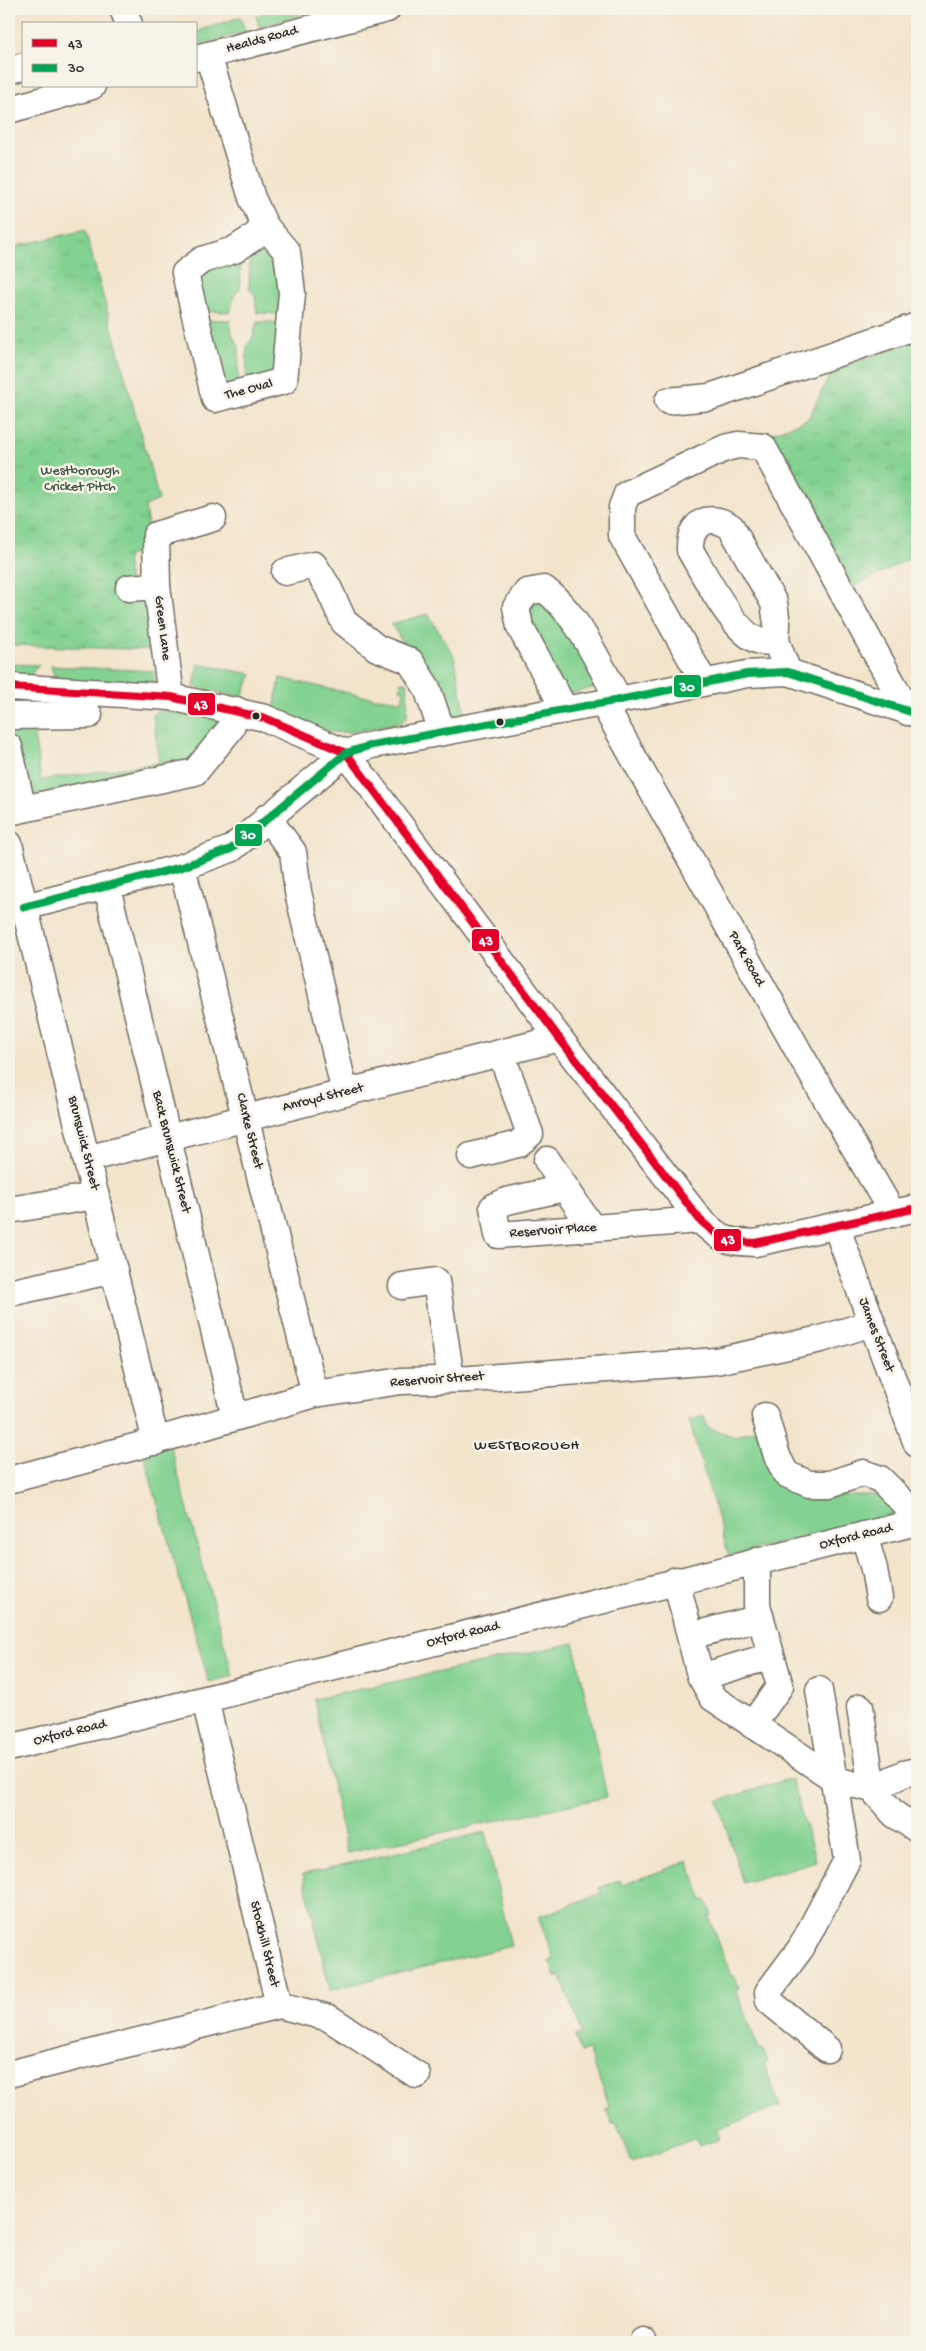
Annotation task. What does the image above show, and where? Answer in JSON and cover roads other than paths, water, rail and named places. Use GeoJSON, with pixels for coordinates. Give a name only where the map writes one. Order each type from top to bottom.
{"type":"FeatureCollection","features":[{"type":"Feature","properties":{"kind":"street","name":"Healds Road"},"geometry":{"type":"LineString","coordinates":[[202,57],[371,10]]}},
{"type":"Feature","properties":{"kind":"street","name":"The Oval"},"geometry":{"type":"LineString","coordinates":[[202,57],[252,198],[265,226],[287,252],[292,292],[284,381],[215,399],[185,273],[202,260],[234,250],[254,237],[265,226]]}},
{"type":"Feature","properties":{"kind":"street"},"geometry":{"type":"LineString","coordinates":[[9,71],[22,67]]}},
{"type":"Feature","properties":{"kind":"street"},"geometry":{"type":"LineString","coordinates":[[9,110],[85,88]]}},
{"type":"Feature","properties":{"kind":"street"},"geometry":{"type":"LineString","coordinates":[[668,402],[710,397],[917,326]]}},
{"type":"Feature","properties":{"kind":"street"},"geometry":{"type":"LineString","coordinates":[[704,682],[622,536],[622,507],[627,494],[725,448],[738,445],[752,445],[763,447],[912,713]]}},
{"type":"Feature","properties":{"kind":"street"},"geometry":{"type":"LineString","coordinates":[[157,586],[156,535],[213,518]]}},
{"type":"Feature","properties":{"kind":"street"},"geometry":{"type":"LineString","coordinates":[[285,572],[314,565],[328,587],[344,622],[377,648],[410,661],[427,688],[442,732]]}},
{"type":"Feature","properties":{"kind":"street","name":"Green Lane"},"geometry":{"type":"LineString","coordinates":[[130,588],[157,586],[171,697]]}},
{"type":"Feature","properties":{"kind":"street","name":"Park Road"},"geometry":{"type":"LineString","coordinates":[[565,710],[520,627],[516,607],[527,592],[544,589],[558,600],[577,627],[611,702],[800,1054],[905,1211]]}},
{"type":"Feature","properties":{"kind":"street"},"geometry":{"type":"LineString","coordinates":[[776,641],[788,672]]}},
{"type":"Feature","properties":{"kind":"street"},"geometry":{"type":"LineString","coordinates":[[24,907],[182,867],[231,849],[346,753],[372,745],[611,702],[747,674],[788,672],[912,713]]}},
{"type":"Feature","properties":{"kind":"street"},"geometry":{"type":"LineString","coordinates":[[9,687],[171,697],[236,710],[298,731],[346,753],[560,1038],[700,1220],[722,1239],[755,1243],[905,1211]]}},
{"type":"Feature","properties":{"kind":"street"},"geometry":{"type":"LineString","coordinates":[[9,812],[195,772],[232,728],[236,710]]}},
{"type":"Feature","properties":{"kind":"street"},"geometry":{"type":"LineString","coordinates":[[9,716],[88,715]]}},
{"type":"Feature","properties":{"kind":"street"},"geometry":{"type":"LineString","coordinates":[[9,747],[20,797],[9,801]]}},
{"type":"Feature","properties":{"kind":"street"},"geometry":{"type":"LineString","coordinates":[[267,818],[292,852],[298,892],[345,1093]]}},
{"type":"Feature","properties":{"kind":"street","name":"Brunswick Street"},"geometry":{"type":"LineString","coordinates":[[9,844],[156,1442]]}},
{"type":"Feature","properties":{"kind":"street","name":"Clarke Street"},"geometry":{"type":"LineString","coordinates":[[182,867],[315,1394]]}},
{"type":"Feature","properties":{"kind":"street","name":"Back Brunswick Street"},"geometry":{"type":"LineString","coordinates":[[106,886],[235,1417]]}},
{"type":"Feature","properties":{"kind":"street","name":"Anroyd Street"},"geometry":{"type":"LineString","coordinates":[[86,1159],[560,1038]]}},
{"type":"Feature","properties":{"kind":"street"},"geometry":{"type":"LineString","coordinates":[[471,1156],[518,1144],[530,1134],[501,1053]]}},
{"type":"Feature","properties":{"kind":"street"},"geometry":{"type":"LineString","coordinates":[[547,1160],[592,1228]]}},
{"type":"Feature","properties":{"kind":"street","name":"Reservoir Place"},"geometry":{"type":"LineString","coordinates":[[555,1190],[507,1201],[493,1207],[498,1235],[700,1220]]}},
{"type":"Feature","properties":{"kind":"street"},"geometry":{"type":"LineString","coordinates":[[9,1210],[96,1196]]}},
{"type":"Feature","properties":{"kind":"street","name":"James Street"},"geometry":{"type":"LineString","coordinates":[[836,1226],[917,1444]]}},
{"type":"Feature","properties":{"kind":"street"},"geometry":{"type":"LineString","coordinates":[[9,1293],[114,1270]]}},
{"type":"Feature","properties":{"kind":"street"},"geometry":{"type":"LineString","coordinates":[[402,1286],[436,1282],[451,1379]]}},
{"type":"Feature","properties":{"kind":"street","name":"Reservoir Street"},"geometry":{"type":"LineString","coordinates":[[9,1480],[156,1442],[315,1394],[401,1381],[716,1362],[812,1341],[872,1323]]}},
{"type":"Feature","properties":{"kind":"street"},"geometry":{"type":"LineString","coordinates":[[765,1416],[776,1456],[786,1474],[809,1484],[830,1484],[863,1473],[880,1479],[917,1516]]}},
{"type":"Feature","properties":{"kind":"street","name":"Oxford Road"},"geometry":{"type":"LineString","coordinates":[[9,1748],[676,1580],[917,1522]]}},
{"type":"Feature","properties":{"kind":"street"},"geometry":{"type":"LineString","coordinates":[[864,1534],[879,1598]]}},
{"type":"Feature","properties":{"kind":"street"},"geometry":{"type":"LineString","coordinates":[[752,1725],[780,1686],[760,1618],[756,1591],[757,1560]]}},
{"type":"Feature","properties":{"kind":"street"},"geometry":{"type":"LineString","coordinates":[[676,1580],[701,1677],[713,1698],[836,1780],[872,1789],[903,1774],[917,1771]]}},
{"type":"Feature","properties":{"kind":"street"},"geometry":{"type":"LineString","coordinates":[[690,1636],[760,1618]]}},
{"type":"Feature","properties":{"kind":"street"},"geometry":{"type":"LineString","coordinates":[[701,1677],[771,1656]]}},
{"type":"Feature","properties":{"kind":"street"},"geometry":{"type":"LineString","coordinates":[[819,1690],[836,1780],[847,1860],[801,1948],[768,1992],[769,2001],[827,2048]]}},
{"type":"Feature","properties":{"kind":"street","name":"Stockhill Street"},"geometry":{"type":"LineString","coordinates":[[9,2074],[279,2005],[205,1700]]}},
{"type":"Feature","properties":{"kind":"street"},"geometry":{"type":"LineString","coordinates":[[860,1707],[872,1789],[894,1814],[917,1829]]}},
{"type":"Feature","properties":{"kind":"street"},"geometry":{"type":"LineString","coordinates":[[279,2005],[329,2018],[417,2075]]}},
{"type":"Feature","properties":{"kind":"district","name":"WESTBOROUGH"},"geometry":{"type":"Point","coordinates":[527,1446]}},
{"type":"Feature","properties":{"kind":"park label","name":"Westborough Cricket Pitch"},"geometry":{"type":"Point","coordinates":[80,480]}}]}
